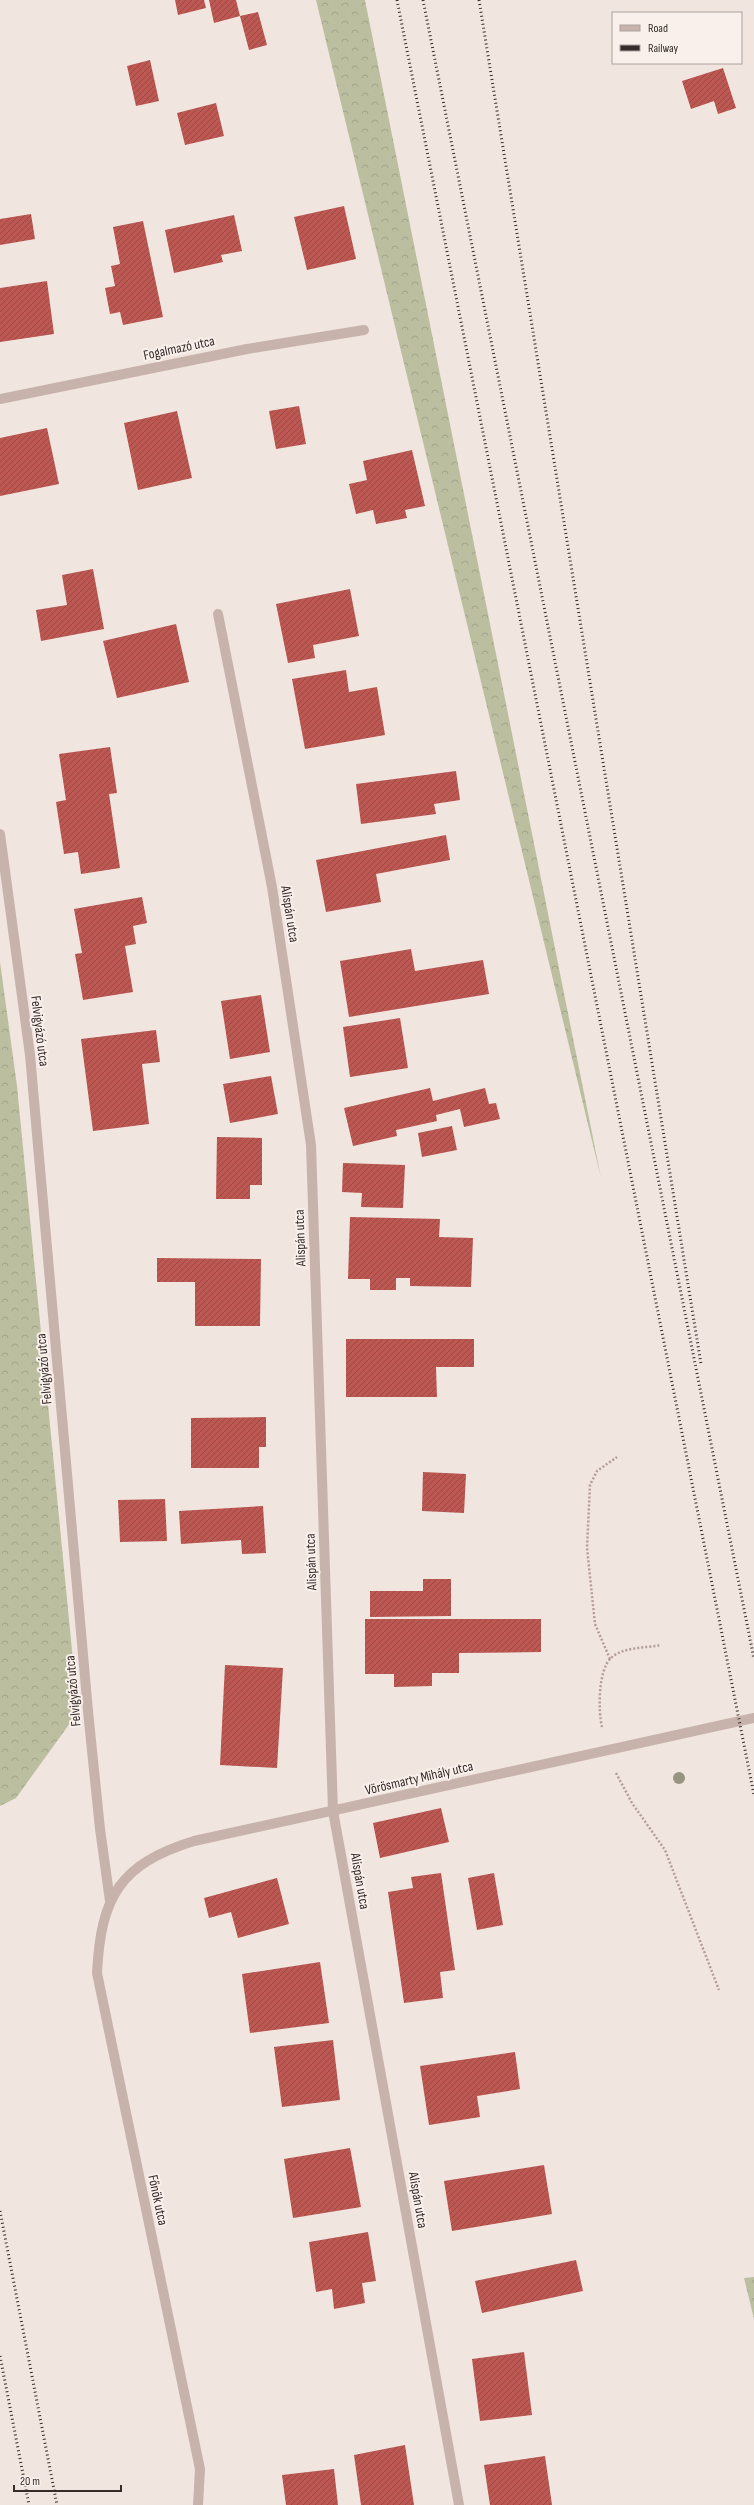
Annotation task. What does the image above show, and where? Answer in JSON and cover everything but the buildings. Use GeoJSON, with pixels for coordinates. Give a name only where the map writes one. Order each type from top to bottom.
{"type":"FeatureCollection","features":[{"type":"Feature","properties":{"kind":"street","name":"Fogalmazó utca"},"geometry":{"type":"LineString","coordinates":[[0,399],[247,349],[364,330]]}},
{"type":"Feature","properties":{"kind":"street","name":"Alispán utca"},"geometry":{"type":"LineString","coordinates":[[218,614],[272,887],[311,1145],[333,1811],[459,2505]]}},
{"type":"Feature","properties":{"kind":"street","name":"Felvigyázó utca"},"geometry":{"type":"LineString","coordinates":[[0,834],[30,1055],[88,1711],[100,1829],[110,1901]]}},
{"type":"Feature","properties":{"kind":"street","name":"Vörösmarty Mihály utca"},"geometry":{"type":"LineString","coordinates":[[110,1901],[126,1877],[145,1861],[168,1849],[194,1841],[607,1749],[754,1718]]}},
{"type":"Feature","properties":{"kind":"street","name":"Főnök utca"},"geometry":{"type":"LineString","coordinates":[[110,1901],[98,1939],[97,1973],[200,2469],[198,2505]]}},
{"type":"Feature","properties":{"kind":"path"},"geometry":{"type":"LineString","coordinates":[[610,1659],[595,1624],[587,1548],[590,1485],[597,1471],[617,1457]]}},
{"type":"Feature","properties":{"kind":"path"},"geometry":{"type":"LineString","coordinates":[[661,1646],[622,1652],[610,1659],[601,1681],[600,1717],[607,1749],[632,1803],[665,1850],[719,1990]]}},
{"type":"Feature","properties":{"kind":"green space"},"geometry":{"type":"Polygon","coordinates":[[[316,0],[365,0],[601,1178],[333,70],[316,0]]]}},
{"type":"Feature","properties":{"kind":"green space"},"geometry":{"type":"Polygon","coordinates":[[[0,962],[17,1086],[78,1712],[16,1798],[0,1806],[0,962]]]}},
{"type":"Feature","properties":{"kind":"green space"},"geometry":{"type":"Polygon","coordinates":[[[754,2277],[754,2319],[744,2278],[754,2277]]]}},
{"type":"Feature","properties":{"kind":"railway"},"geometry":{"type":"LineString","coordinates":[[397,0],[754,1795]]}},
{"type":"Feature","properties":{"kind":"railway"},"geometry":{"type":"LineString","coordinates":[[423,0],[754,1659]]}},
{"type":"Feature","properties":{"kind":"railway"},"geometry":{"type":"LineString","coordinates":[[479,0],[701,1364]]}},
{"type":"Feature","properties":{"kind":"railway"},"geometry":{"type":"LineString","coordinates":[[0,2211],[57,2505]]}},
{"type":"Feature","properties":{"kind":"railway"},"geometry":{"type":"LineString","coordinates":[[0,2356],[29,2505]]}}]}
